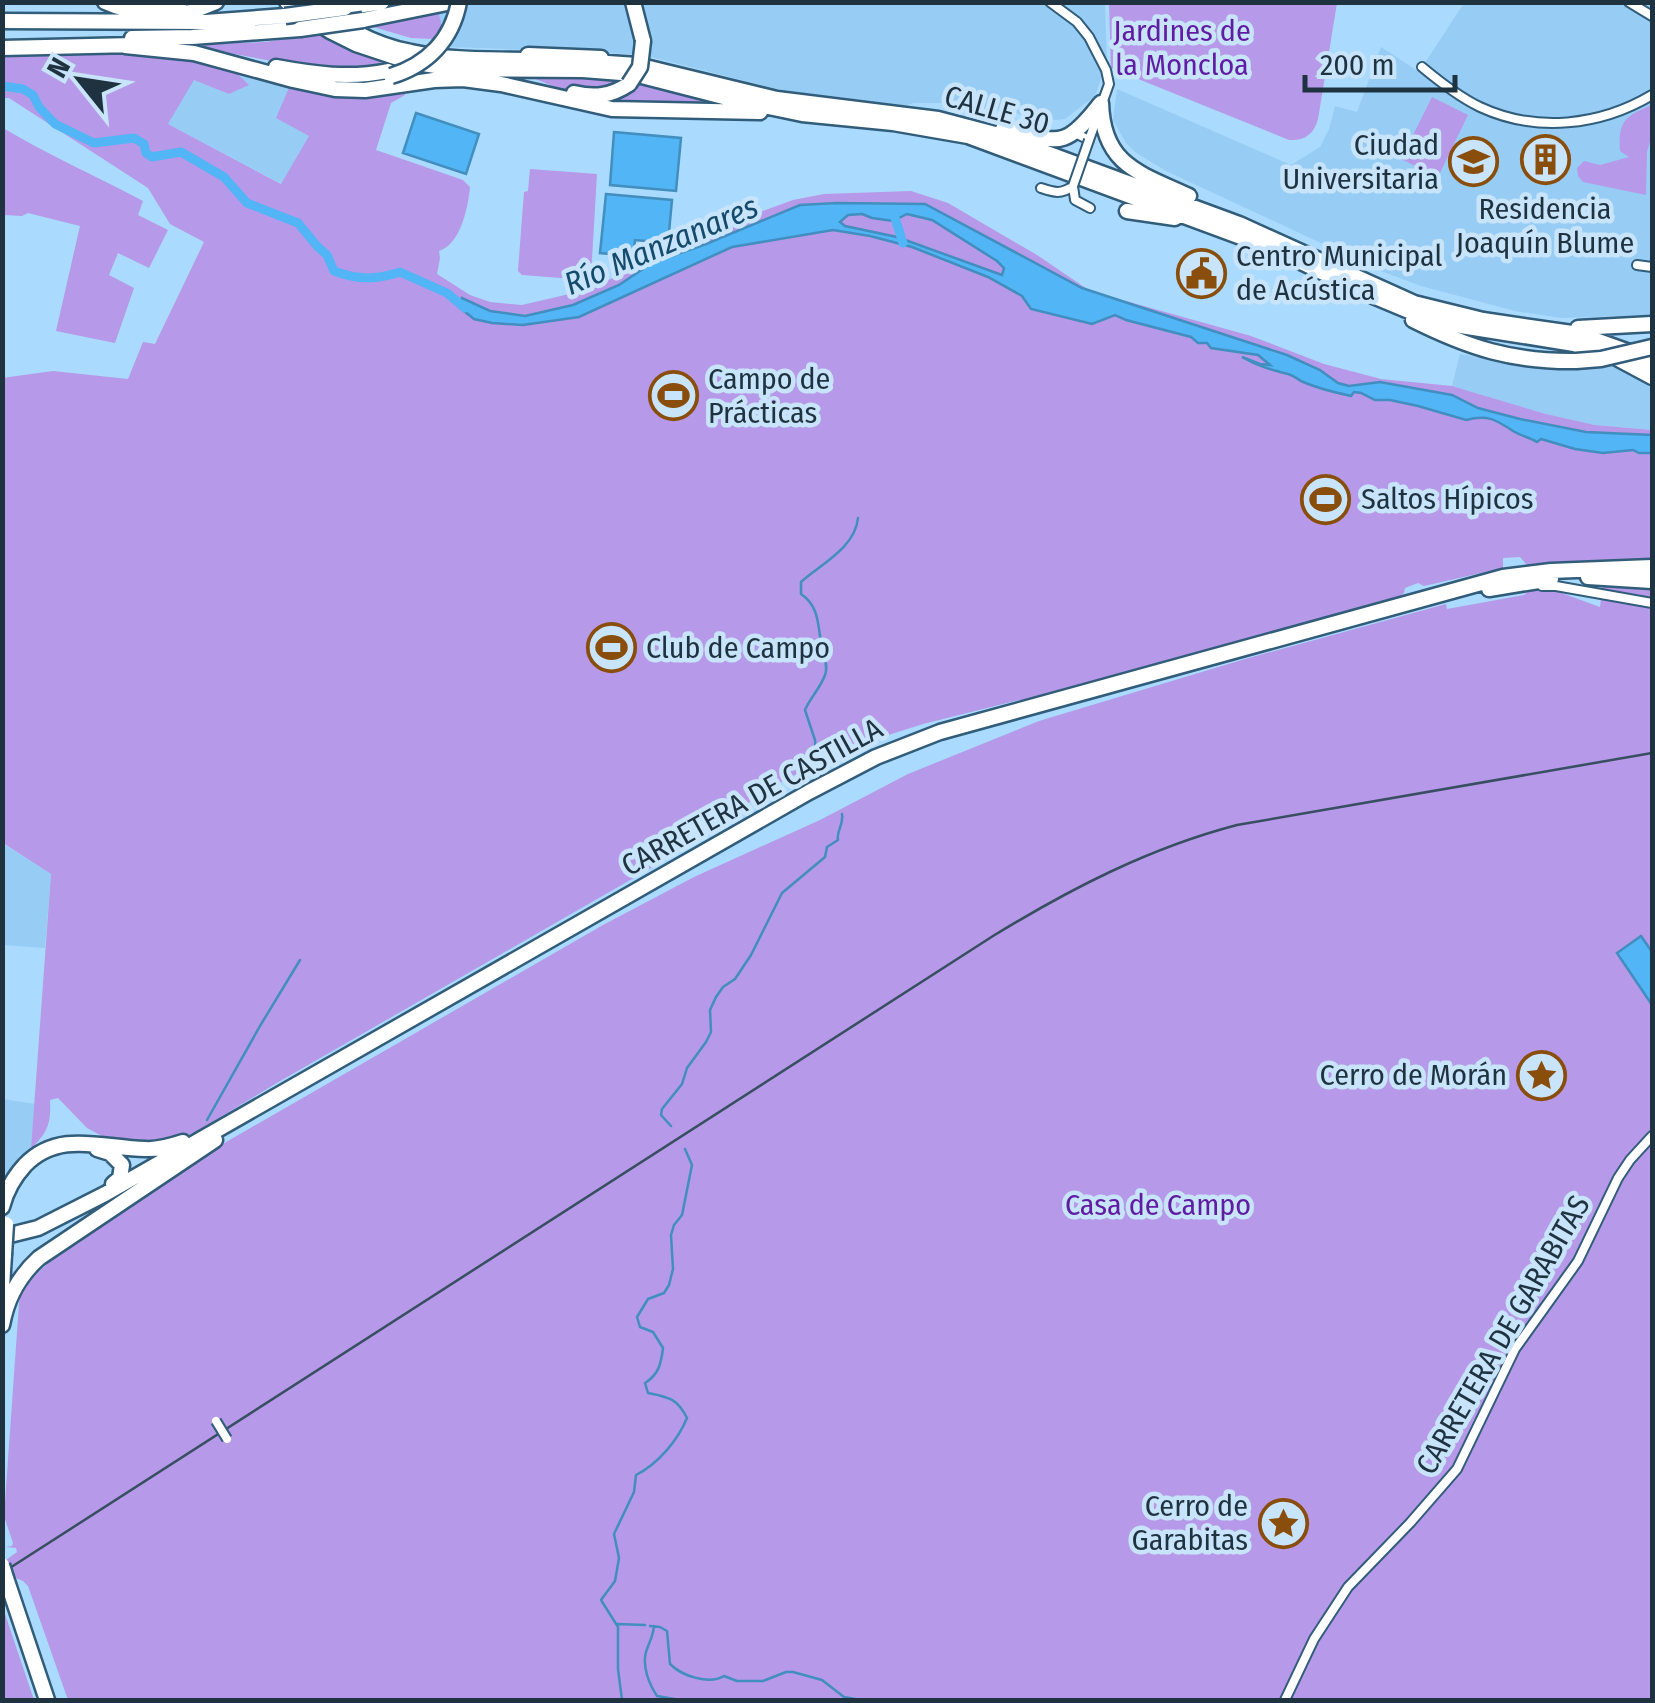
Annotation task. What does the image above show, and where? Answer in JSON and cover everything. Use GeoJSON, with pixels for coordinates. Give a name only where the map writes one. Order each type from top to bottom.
{"type":"FeatureCollection","features":[{"type":"Feature","properties":{"kind":"highway"},"geometry":{"type":"LineString","coordinates":[[104,2],[144,11],[211,4]]}},
{"type":"Feature","properties":{"kind":"highway","name":"CALLE 30"},"geometry":{"type":"LineString","coordinates":[[306,2],[357,34],[412,53],[637,65],[777,99],[938,119],[995,134],[1239,224],[1414,303],[1492,322],[1579,334],[1652,364]]}},
{"type":"Feature","properties":{"kind":"highway"},"geometry":{"type":"LineString","coordinates":[[323,2],[348,20],[418,48],[602,58],[611,62]]}},
{"type":"Feature","properties":{"kind":"highway"},"geometry":{"type":"LineString","coordinates":[[2,45],[300,29],[454,2]]}},
{"type":"Feature","properties":{"kind":"highway"},"geometry":{"type":"LineString","coordinates":[[2,45],[194,50],[337,76],[389,74],[430,47],[444,28],[454,2]]}},
{"type":"Feature","properties":{"kind":"highway"},"geometry":{"type":"LineString","coordinates":[[286,9],[383,55],[588,96],[611,94],[629,84],[640,67],[643,41],[633,2]]}},
{"type":"Feature","properties":{"kind":"highway"},"geometry":{"type":"LineString","coordinates":[[2,17],[56,22],[206,22],[286,9],[345,8],[374,3]]}},
{"type":"Feature","properties":{"kind":"highway"},"geometry":{"type":"LineString","coordinates":[[73,21],[171,15],[211,4]]}},
{"type":"Feature","properties":{"kind":"highway"},"geometry":{"type":"LineString","coordinates":[[125,46],[194,53],[335,89],[366,90],[463,79],[612,109],[802,114],[893,124],[941,137]]}},
{"type":"Feature","properties":{"kind":"highway"},"geometry":{"type":"LineString","coordinates":[[456,68],[634,74],[802,114]]}},
{"type":"Feature","properties":{"kind":"highway"},"geometry":{"type":"LineString","coordinates":[[938,119],[956,117],[1058,140],[1082,137],[1101,103]]}},
{"type":"Feature","properties":{"kind":"highway"},"geometry":{"type":"LineString","coordinates":[[1101,103],[1105,135],[1122,161],[1239,224]]}},
{"type":"Feature","properties":{"kind":"highway","name":"CALLE 30"},"geometry":{"type":"LineString","coordinates":[[893,124],[968,136],[995,145],[1276,250],[1416,314],[1461,326],[1574,344],[1611,355],[1652,377]]}},
{"type":"Feature","properties":{"kind":"highway"},"geometry":{"type":"LineString","coordinates":[[1127,211],[1210,224]]}},
{"type":"Feature","properties":{"kind":"highway"},"geometry":{"type":"LineString","coordinates":[[1388,303],[1408,318],[1451,339],[1530,361],[1576,362],[1652,348]]}},
{"type":"Feature","properties":{"kind":"highway"},"geometry":{"type":"LineString","coordinates":[[1492,322],[1512,320],[1580,328],[1652,324]]}},
{"type":"Feature","properties":{"kind":"highway","name":"CARRETERA DE CASTILLA"},"geometry":{"type":"LineString","coordinates":[[3,1250],[60,1226],[215,1140],[900,746],[1488,580],[1523,573],[1652,567]]}},
{"type":"Feature","properties":{"kind":"highway","name":"CARRETERA DE CASTILLA"},"geometry":{"type":"LineString","coordinates":[[853,772],[941,740],[1402,611],[1552,579],[1652,578]]}},
{"type":"Feature","properties":{"kind":"highway","name":"CARRETERA DE CASTILLA"},"geometry":{"type":"LineString","coordinates":[[4,1230],[38,1228],[54,1220],[811,796]]}},
{"type":"Feature","properties":{"kind":"highway"},"geometry":{"type":"LineString","coordinates":[[2,1206],[18,1173],[46,1149],[78,1142],[167,1148],[256,1107]]}},
{"type":"Feature","properties":{"kind":"highway"},"geometry":{"type":"LineString","coordinates":[[2,1325],[16,1284],[39,1258],[215,1140]]}},
{"type":"Feature","properties":{"kind":"highway"},"geometry":{"type":"LineString","coordinates":[[2,1287],[4,1230],[14,1187],[31,1164],[58,1150],[78,1147],[100,1149],[117,1158],[122,1165],[120,1178],[54,1220]]}},
{"type":"Feature","properties":{"kind":"highway"},"geometry":{"type":"LineString","coordinates":[[4,1578],[43,1700]]}},
{"type":"Feature","properties":{"kind":"street"},"geometry":{"type":"LineString","coordinates":[[1050,2],[1077,22],[1102,59],[1109,84],[1101,103]]}},
{"type":"Feature","properties":{"kind":"street"},"geometry":{"type":"LineString","coordinates":[[1629,2],[1652,16]]}},
{"type":"Feature","properties":{"kind":"street"},"geometry":{"type":"LineString","coordinates":[[1422,68],[1478,106],[1529,122],[1596,119],[1652,96]]}},
{"type":"Feature","properties":{"kind":"street"},"geometry":{"type":"LineString","coordinates":[[1082,137],[1072,186],[1075,200],[1090,208]]}},
{"type":"Feature","properties":{"kind":"street"},"geometry":{"type":"LineString","coordinates":[[1041,188],[1063,192],[1072,186]]}},
{"type":"Feature","properties":{"kind":"street"},"geometry":{"type":"LineString","coordinates":[[1636,265],[1652,267]]}},
{"type":"Feature","properties":{"kind":"street"},"geometry":{"type":"LineString","coordinates":[[1542,586],[1652,603]]}},
{"type":"Feature","properties":{"kind":"street","name":"CARRETERA DE GARABITAS"},"geometry":{"type":"LineString","coordinates":[[1285,1700],[1314,1640],[1348,1587],[1457,1469],[1515,1349],[1578,1262],[1618,1178],[1652,1136]]}},
{"type":"Feature","properties":{"kind":"street"},"geometry":{"type":"LineString","coordinates":[[216,1421],[228,1440]]}},
{"type":"Feature","properties":{"kind":"shaded area"},"geometry":{"type":"Polygon","coordinates":[[[437,3],[1105,3],[1107,62],[1095,96],[1065,119],[1056,120],[949,103],[903,106],[792,93],[647,56],[450,47],[437,3]]]}},
{"type":"Feature","properties":{"kind":"shaded area","name":"Ciudad Universitaria"},"geometry":{"type":"Polygon","coordinates":[[[1464,3],[1652,3],[1652,315],[1561,318],[1515,311],[1421,286],[1166,171],[1135,152],[1113,120],[1117,89],[1291,165],[1320,147],[1335,106],[1357,112],[1381,47],[1419,72],[1464,3]]]}},
{"type":"Feature","properties":{"kind":"shaded area"},"geometry":{"type":"Polygon","coordinates":[[[228,65],[291,83],[309,136],[282,184],[168,124],[194,79],[229,94],[248,85],[228,65]]]}},
{"type":"Feature","properties":{"kind":"shaded area"},"geometry":{"type":"Polygon","coordinates":[[[416,113],[479,134],[466,174],[403,153],[416,113]]]}},
{"type":"Feature","properties":{"kind":"shaded area"},"geometry":{"type":"Polygon","coordinates":[[[614,132],[681,138],[676,191],[610,185],[614,132]]]}},
{"type":"Feature","properties":{"kind":"shaded area"},"geometry":{"type":"Polygon","coordinates":[[[606,194],[672,200],[668,243],[635,240],[633,256],[600,253],[606,194]]]}},
{"type":"Feature","properties":{"kind":"shaded area"},"geometry":{"type":"Polygon","coordinates":[[[925,204],[1082,288],[1287,355],[1338,383],[1349,386],[1380,382],[1452,395],[1478,408],[1586,432],[1652,435],[1652,453],[1603,453],[1541,439],[1537,442],[1491,419],[1466,420],[1418,406],[1375,400],[1361,393],[1351,396],[1333,392],[1242,357],[1270,365],[1258,355],[1211,348],[1191,337],[1115,315],[1092,324],[1031,309],[1022,296],[988,277],[912,247],[833,230],[732,247],[579,317],[523,325],[492,323],[474,319],[459,307],[462,298],[490,311],[525,316],[573,305],[619,285],[652,263],[800,205],[925,204]],[[907,214],[893,221],[848,215],[840,222],[897,237],[1002,275],[1004,268],[997,261],[932,220],[907,214]]]}},
{"type":"Feature","properties":{"kind":"shaded area"},"geometry":{"type":"Polygon","coordinates":[[[1460,354],[1565,370],[1606,364],[1623,367],[1652,384],[1652,430],[1595,425],[1452,386],[1460,354]]]}},
{"type":"Feature","properties":{"kind":"shaded area"},"geometry":{"type":"Polygon","coordinates":[[[2,843],[51,874],[45,948],[3,945],[2,843]]]}},
{"type":"Feature","properties":{"kind":"shaded area"},"geometry":{"type":"Polygon","coordinates":[[[1641,936],[1652,952],[1652,1005],[1617,953],[1641,936]]]}},
{"type":"Feature","properties":{"kind":"shaded area"},"geometry":{"type":"Polygon","coordinates":[[[3,1099],[35,1104],[31,1149],[3,1184],[3,1099]]]}},
{"type":"Feature","properties":{"kind":"green space","name":"Jardines de la Moncloa"},"geometry":{"type":"Polygon","coordinates":[[[1109,3],[1337,3],[1314,129],[1304,138],[1289,140],[1111,68],[1109,3]]]}},
{"type":"Feature","properties":{"kind":"green space"},"geometry":{"type":"Polygon","coordinates":[[[438,10],[442,28],[433,39],[411,38],[370,26],[438,10]]]}},
{"type":"Feature","properties":{"kind":"green space"},"geometry":{"type":"Polygon","coordinates":[[[318,34],[399,64],[376,74],[185,45],[265,42],[318,34]]]}},
{"type":"Feature","properties":{"kind":"green space","name":"Club de Campo"},"geometry":{"type":"Polygon","coordinates":[[[140,50],[228,65],[249,85],[229,94],[194,80],[168,124],[281,184],[309,136],[276,118],[291,83],[405,87],[405,95],[391,103],[376,150],[463,180],[470,187],[458,233],[439,251],[437,274],[470,295],[490,302],[522,305],[578,292],[793,200],[824,194],[911,191],[948,203],[1090,291],[1251,336],[1324,364],[1381,379],[1452,386],[1595,425],[1652,430],[1652,560],[1527,565],[1520,557],[1503,558],[1503,568],[1424,586],[1418,583],[1405,588],[1399,597],[1037,700],[1019,700],[923,724],[822,756],[819,764],[770,788],[672,856],[196,1132],[167,1142],[148,1143],[102,1136],[87,1128],[58,1098],[50,1100],[47,1127],[31,1149],[51,874],[3,843],[2,378],[53,371],[128,379],[143,342],[155,344],[204,242],[170,224],[148,188],[9,98],[3,98],[3,53],[140,50]]]}},
{"type":"Feature","properties":{"kind":"green space"},"geometry":{"type":"Polygon","coordinates":[[[526,75],[630,82],[732,104],[627,107],[579,97],[526,75]]]}},
{"type":"Feature","properties":{"kind":"green space"},"geometry":{"type":"Polygon","coordinates":[[[1432,97],[1468,115],[1438,177],[1401,159],[1432,97]]]}},
{"type":"Feature","properties":{"kind":"green space"},"geometry":{"type":"Polygon","coordinates":[[[1652,105],[1646,195],[1583,182],[1577,168],[1584,161],[1600,165],[1629,157],[1620,151],[1622,126],[1629,116],[1652,105]]]}},
{"type":"Feature","properties":{"kind":"green space"},"geometry":{"type":"Polygon","coordinates":[[[3,128],[143,201],[138,215],[168,230],[149,268],[118,253],[109,275],[134,288],[115,343],[56,331],[80,226],[28,213],[4,215],[3,221],[3,128]]]}},
{"type":"Feature","properties":{"kind":"green space"},"geometry":{"type":"Polygon","coordinates":[[[530,169],[597,174],[591,276],[587,280],[522,275],[518,271],[524,192],[528,191],[530,169]]]}},
{"type":"Feature","properties":{"kind":"green space","name":"Casa de Campo"},"geometry":{"type":"Polygon","coordinates":[[[1603,583],[1652,585],[1652,1700],[68,1700],[28,1586],[11,1576],[6,1560],[17,1552],[16,1548],[6,1547],[13,1543],[4,1516],[20,1290],[69,1243],[178,1170],[183,1173],[188,1164],[603,925],[908,774],[1039,721],[1446,604],[1447,609],[1524,595],[1532,588],[1556,591],[1600,607],[1603,583]]]}},
{"type":"Feature","properties":{"kind":"green space"},"geometry":{"type":"Polygon","coordinates":[[[3,1608],[34,1700],[3,1700],[3,1608]]]}},
{"type":"Feature","properties":{"kind":"waterway","name":"Río Manzanares"},"geometry":{"type":"LineString","coordinates":[[2,86],[33,95],[55,124],[94,143],[134,138],[144,144],[146,153],[152,157],[181,152],[224,177],[247,203],[298,223],[327,255],[334,271],[367,278],[400,272],[447,293],[465,308]]}},
{"type":"Feature","properties":{"kind":"waterway","name":"Río Manzanares"},"geometry":{"type":"LineString","coordinates":[[893,212],[903,243]]}},
{"type":"Feature","properties":{"kind":"waterway"},"geometry":{"type":"LineString","coordinates":[[816,759],[815,740],[805,710],[826,666],[816,613],[801,594],[801,582],[844,547],[858,518]]}},
{"type":"Feature","properties":{"kind":"waterway"},"geometry":{"type":"LineString","coordinates":[[671,1126],[661,1115],[662,1109],[682,1084],[687,1068],[711,1032],[710,1010],[716,997],[735,979],[751,955],[782,893],[825,857],[827,847],[838,840],[842,814]]}},
{"type":"Feature","properties":{"kind":"waterway"},"geometry":{"type":"LineString","coordinates":[[207,1120],[300,960]]}},
{"type":"Feature","properties":{"kind":"waterway"},"geometry":{"type":"LineString","coordinates":[[622,1700],[618,1627],[601,1600],[615,1581],[619,1558],[614,1534],[634,1492],[636,1475],[666,1451],[687,1418],[671,1400],[648,1393],[645,1383],[658,1368],[663,1348],[653,1332],[640,1327],[637,1317],[648,1299],[664,1293],[669,1285],[673,1269],[671,1235],[682,1215],[692,1165],[685,1149]]}},
{"type":"Feature","properties":{"kind":"waterway"},"geometry":{"type":"LineString","coordinates":[[617,1624],[645,1625]]}},
{"type":"Feature","properties":{"kind":"waterway"},"geometry":{"type":"LineString","coordinates":[[650,1626],[667,1631],[670,1664],[688,1675],[763,1681],[793,1672],[822,1680],[844,1697],[861,1700]]}},
{"type":"Feature","properties":{"kind":"waterway"},"geometry":{"type":"LineString","coordinates":[[654,1626],[645,1657],[649,1680],[657,1696],[680,1700]]}},
{"type":"Feature","properties":{"kind":"railway"},"geometry":{"type":"LineString","coordinates":[[2,1573],[993,936],[1081,886],[1173,845],[1237,825],[1652,753]]}},
{"type":"Feature","properties":{"kind":"place","name":"Residencia Joaquín Blume"},"geometry":{"type":"Point","coordinates":[1545,160]}},
{"type":"Feature","properties":{"kind":"place","name":"Ciudad Universitaria"},"geometry":{"type":"Point","coordinates":[1474,162]}},
{"type":"Feature","properties":{"kind":"place","name":"Centro Municipal de Acústica"},"geometry":{"type":"Point","coordinates":[1201,273]}},
{"type":"Feature","properties":{"kind":"place","name":"Campo de Prácticas"},"geometry":{"type":"Point","coordinates":[673,396]}},
{"type":"Feature","properties":{"kind":"place","name":"Saltos Hípicos"},"geometry":{"type":"Point","coordinates":[1326,499]}},
{"type":"Feature","properties":{"kind":"place","name":"Club de Campo"},"geometry":{"type":"Point","coordinates":[611,648]}},
{"type":"Feature","properties":{"kind":"place","name":"Cerro de Morán"},"geometry":{"type":"Point","coordinates":[1542,1075]}},
{"type":"Feature","properties":{"kind":"place","name":"Cerro de Garabitas"},"geometry":{"type":"Point","coordinates":[1283,1523]}}]}
